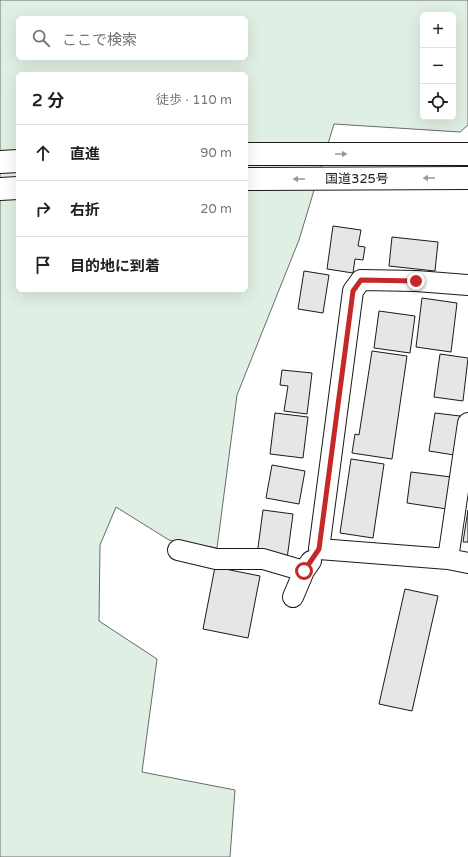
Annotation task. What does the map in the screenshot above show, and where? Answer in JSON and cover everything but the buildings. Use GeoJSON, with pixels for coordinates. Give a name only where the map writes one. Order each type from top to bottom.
{"type":"FeatureCollection","features":[{"type":"Feature","properties":{"kind":"highway","name":"国道325号"},"geometry":{"type":"LineString","coordinates":[[248,154],[468,154]]}},
{"type":"Feature","properties":{"kind":"highway"},"geometry":{"type":"LineString","coordinates":[[0,162],[16,161]]}},
{"type":"Feature","properties":{"kind":"highway","name":"国道325号"},"geometry":{"type":"LineString","coordinates":[[248,179],[468,178]]}},
{"type":"Feature","properties":{"kind":"highway"},"geometry":{"type":"LineString","coordinates":[[0,189],[16,188]]}},
{"type":"Feature","properties":{"kind":"street"},"geometry":{"type":"LineString","coordinates":[[293,598],[304,571],[319,549],[353,291],[361,280],[416,281],[468,285]]}},
{"type":"Feature","properties":{"kind":"street"},"geometry":{"type":"LineString","coordinates":[[448,559],[468,423]]}},
{"type":"Feature","properties":{"kind":"street"},"geometry":{"type":"LineString","coordinates":[[319,549],[448,559],[468,563]]}},
{"type":"Feature","properties":{"kind":"street"},"geometry":{"type":"LineString","coordinates":[[178,550],[216,559],[262,559],[304,571]]}},
{"type":"Feature","properties":{"kind":"green space"},"geometry":{"type":"Polygon","coordinates":[[[0,0],[468,0],[468,125],[460,132],[334,124],[299,240],[237,395],[217,548],[169,540],[116,507],[100,545],[99,621],[157,659],[142,772],[235,790],[230,857],[0,857],[0,0]]]}},
{"type":"Feature","properties":{"kind":"route"},"geometry":{"type":"LineString","coordinates":[[304,571],[319,549],[353,291],[361,280],[416,281]]}}]}
